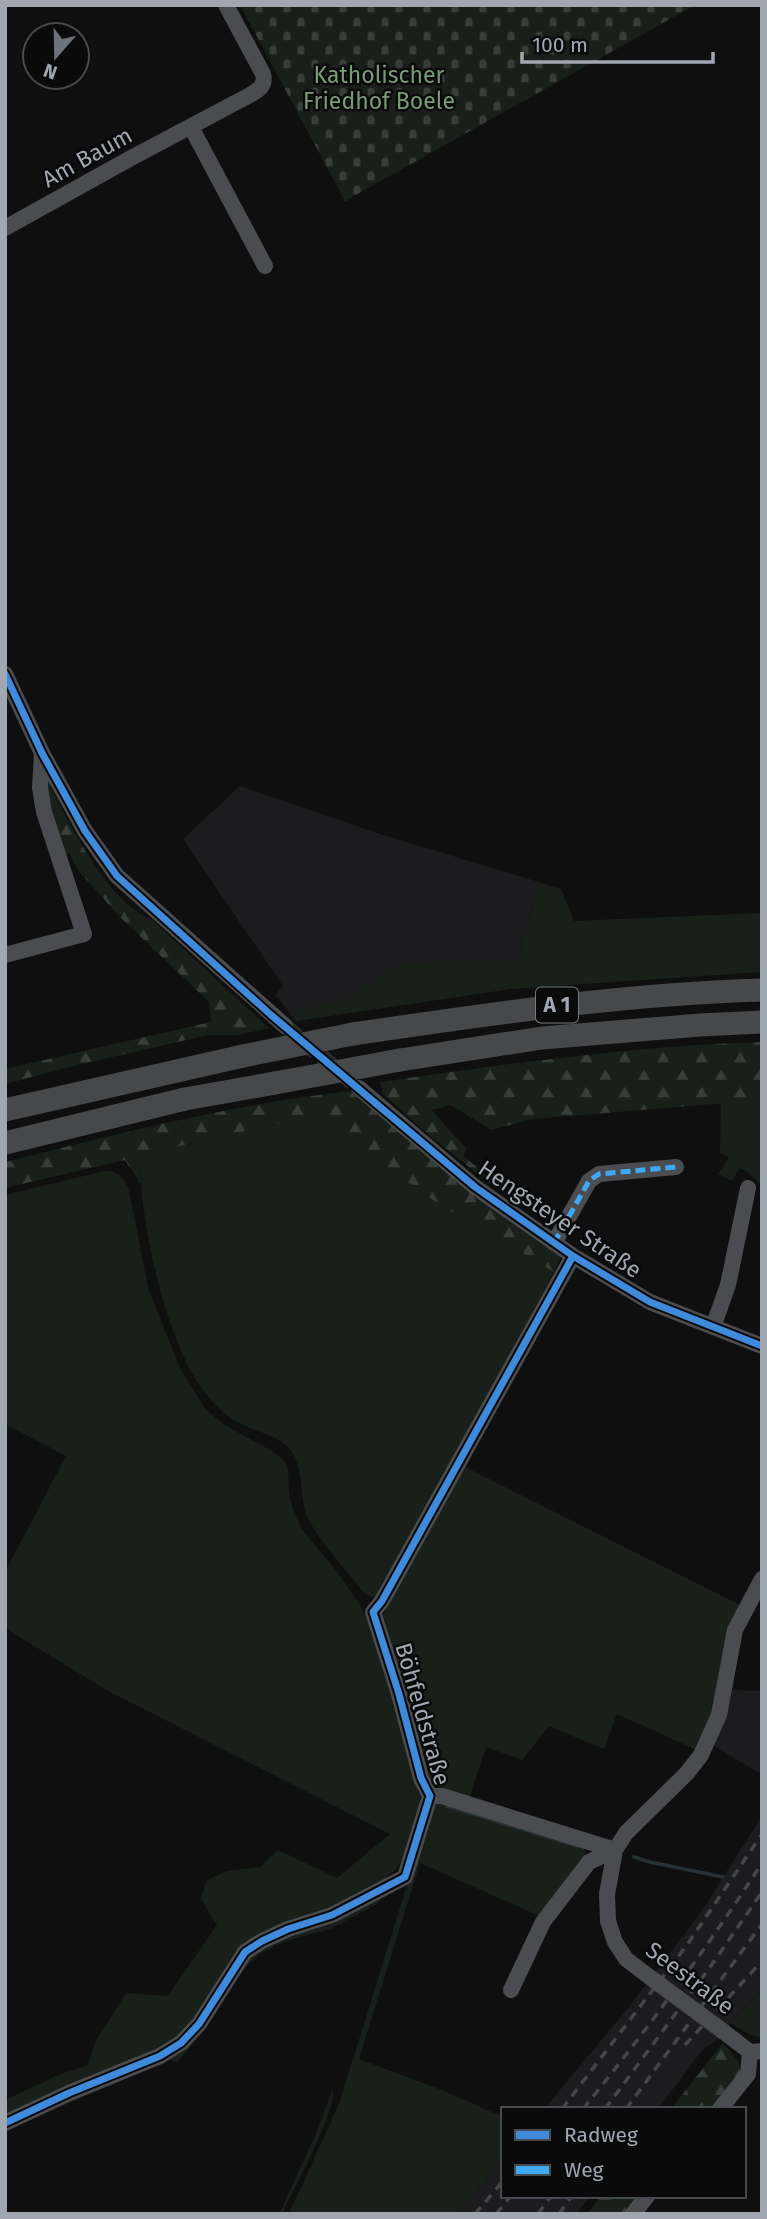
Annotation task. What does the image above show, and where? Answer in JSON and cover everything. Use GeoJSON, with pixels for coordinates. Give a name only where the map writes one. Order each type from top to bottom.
{"type":"FeatureCollection","features":[{"type":"Feature","properties":{"kind":"highway","name":"A 1"},"geometry":{"type":"LineString","coordinates":[[5,1110],[353,1034],[542,1006],[702,991],[762,989]]}},
{"type":"Feature","properties":{"kind":"highway","name":"A 1"},"geometry":{"type":"LineString","coordinates":[[5,1143],[185,1099],[400,1060],[542,1038],[762,1022]]}},
{"type":"Feature","properties":{"kind":"street","name":"Am Baum"},"geometry":{"type":"LineString","coordinates":[[5,228],[257,91],[263,84],[263,74],[226,5]]}},
{"type":"Feature","properties":{"kind":"street"},"geometry":{"type":"LineString","coordinates":[[191,127],[265,266]]}},
{"type":"Feature","properties":{"kind":"street"},"geometry":{"type":"LineString","coordinates":[[5,674],[42,753],[85,831],[117,876],[285,1026]]}},
{"type":"Feature","properties":{"kind":"street"},"geometry":{"type":"LineString","coordinates":[[5,956],[84,934],[44,812],[40,788],[42,753]]}},
{"type":"Feature","properties":{"kind":"street","name":"Hengsteyer Straße"},"geometry":{"type":"LineString","coordinates":[[359,1088],[475,1186],[573,1256],[650,1302],[762,1346]]}},
{"type":"Feature","properties":{"kind":"street","name":"Hengsteyer Straße"},"geometry":{"type":"LineString","coordinates":[[554,1243],[589,1181],[599,1174],[676,1167]]}},
{"type":"Feature","properties":{"kind":"street"},"geometry":{"type":"LineString","coordinates":[[713,1327],[728,1284],[748,1188]]}},
{"type":"Feature","properties":{"kind":"street","name":"Böhfeldstraße"},"geometry":{"type":"LineString","coordinates":[[5,2123],[69,2093],[160,2056],[181,2043],[199,2024],[246,1952],[271,1937],[332,1915],[405,1877],[430,1796],[421,1778],[399,1694],[373,1612],[382,1601],[573,1256]]}},
{"type":"Feature","properties":{"kind":"street"},"geometry":{"type":"LineString","coordinates":[[511,1990],[544,1922],[589,1862],[615,1850],[626,1833],[687,1773],[701,1755],[719,1715],[735,1630],[762,1580]]}},
{"type":"Feature","properties":{"kind":"street"},"geometry":{"type":"LineString","coordinates":[[430,1796],[442,1796],[615,1850]]}},
{"type":"Feature","properties":{"kind":"street","name":"Seestraße"},"geometry":{"type":"LineString","coordinates":[[615,1850],[607,1894],[608,1921],[615,1942],[626,1959],[724,2032],[756,2052],[748,2074],[722,2107]]}},
{"type":"Feature","properties":{"kind":"street"},"geometry":{"type":"LineString","coordinates":[[634,2214],[646,2198]]}},
{"type":"Feature","properties":{"kind":"shaded area"},"geometry":{"type":"Polygon","coordinates":[[[240,786],[380,834],[539,882],[510,989],[296,1021],[275,995],[283,986],[183,839],[240,786]]]}},
{"type":"Feature","properties":{"kind":"shaded area"},"geometry":{"type":"Polygon","coordinates":[[[732,1690],[762,1691],[762,1775],[713,1745],[732,1690]]]}},
{"type":"Feature","properties":{"kind":"shaded area"},"geometry":{"type":"Polygon","coordinates":[[[762,1816],[762,1990],[730,2023],[719,2039],[703,2049],[660,2107],[546,2107],[628,2008],[701,1912],[762,1816]]]}},
{"type":"Feature","properties":{"kind":"shaded area"},"geometry":{"type":"Polygon","coordinates":[[[501,2161],[501,2198],[588,2198],[576,2214],[457,2214],[501,2161]]]}},
{"type":"Feature","properties":{"kind":"green space","name":"Katholischer Friedhof Boele"},"geometry":{"type":"Polygon","coordinates":[[[240,5],[695,5],[345,201],[240,5]]]}},
{"type":"Feature","properties":{"kind":"green space"},"geometry":{"type":"Polygon","coordinates":[[[46,778],[90,858],[119,896],[152,920],[269,1028],[238,1035],[208,1035],[5,1084],[5,1069],[211,1022],[209,1002],[120,917],[77,869],[70,854],[64,855],[51,815],[46,778]]]}},
{"type":"Feature","properties":{"kind":"green space"},"geometry":{"type":"Polygon","coordinates":[[[539,882],[561,889],[574,921],[762,913],[762,972],[510,989],[296,1021],[296,1012],[348,997],[403,963],[518,959],[539,882]]]}},
{"type":"Feature","properties":{"kind":"green space"},"geometry":{"type":"Polygon","coordinates":[[[762,1042],[762,1100],[532,1119],[491,1130],[451,1105],[431,1110],[467,1149],[463,1156],[492,1179],[489,1183],[383,1094],[380,1082],[618,1052],[762,1042]]]}},
{"type":"Feature","properties":{"kind":"green space"},"geometry":{"type":"Polygon","coordinates":[[[350,1091],[473,1195],[561,1256],[554,1272],[439,1204],[373,1158],[323,1113],[141,1155],[140,1183],[125,1160],[5,1188],[5,1162],[219,1112],[350,1091]]]}},
{"type":"Feature","properties":{"kind":"green space"},"geometry":{"type":"Polygon","coordinates":[[[762,1100],[762,1183],[740,1168],[732,1181],[718,1174],[729,1157],[720,1153],[721,1103],[762,1100]]]}},
{"type":"Feature","properties":{"kind":"green space"},"geometry":{"type":"Polygon","coordinates":[[[323,1113],[373,1158],[439,1204],[554,1272],[380,1596],[376,1598],[366,1595],[311,1523],[306,1514],[298,1466],[292,1452],[276,1438],[248,1427],[222,1411],[196,1380],[169,1319],[150,1249],[144,1214],[140,1155],[323,1113]]]}},
{"type":"Feature","properties":{"kind":"green space"},"geometry":{"type":"Polygon","coordinates":[[[104,1171],[120,1176],[129,1190],[148,1288],[180,1368],[206,1410],[225,1425],[284,1460],[288,1469],[292,1507],[302,1529],[360,1605],[375,1637],[420,1797],[419,1808],[405,1856],[396,1869],[373,1888],[338,1907],[265,1935],[176,2040],[5,2117],[5,2100],[63,2073],[88,2065],[95,2042],[126,1993],[168,1996],[217,1925],[201,1899],[206,1881],[226,1871],[260,1867],[278,1850],[337,1878],[390,1834],[108,1691],[5,1628],[5,1572],[66,1456],[5,1424],[5,1195],[104,1171]]]}},
{"type":"Feature","properties":{"kind":"green space"},"geometry":{"type":"Polygon","coordinates":[[[465,1467],[740,1605],[715,1711],[697,1750],[617,1714],[604,1749],[549,1726],[522,1760],[486,1747],[469,1799],[444,1791],[428,1779],[383,1629],[383,1615],[465,1467]]]}},
{"type":"Feature","properties":{"kind":"green space"},"geometry":{"type":"Polygon","coordinates":[[[438,1802],[584,1848],[586,1859],[544,1918],[420,1863],[359,2059],[442,2090],[501,2116],[501,2161],[457,2214],[289,2214],[339,2104],[431,1808],[438,1802]]]}},
{"type":"Feature","properties":{"kind":"green space"},"geometry":{"type":"Polygon","coordinates":[[[388,1890],[377,1904],[330,1929],[286,1941],[259,1954],[240,1973],[205,2028],[178,2062],[169,2060],[5,2131],[5,2127],[165,2058],[250,1954],[388,1890]]]}},
{"type":"Feature","properties":{"kind":"green space"},"geometry":{"type":"Polygon","coordinates":[[[762,1990],[762,2037],[753,2036],[730,2023],[762,1990]]]}},
{"type":"Feature","properties":{"kind":"green space"},"geometry":{"type":"Polygon","coordinates":[[[723,2043],[739,2062],[740,2072],[715,2107],[673,2107],[723,2043]]]}},
{"type":"Feature","properties":{"kind":"green space"},"geometry":{"type":"Polygon","coordinates":[[[333,2088],[333,2098],[322,2131],[282,2214],[279,2214],[315,2136],[333,2088]]]}},
{"type":"Feature","properties":{"kind":"green space"},"geometry":{"type":"Polygon","coordinates":[[[599,2198],[637,2198],[625,2214],[587,2214],[599,2198]]]}},
{"type":"Feature","properties":{"kind":"waterway"},"geometry":{"type":"LineString","coordinates":[[447,1806],[577,1846]]}},
{"type":"Feature","properties":{"kind":"waterway"},"geometry":{"type":"LineString","coordinates":[[634,1857],[723,1877]]}},
{"type":"Feature","properties":{"kind":"tunnel"},"geometry":{"type":"LineString","coordinates":[[285,1026],[359,1088]]}},
{"type":"Feature","properties":{"kind":"railway"},"geometry":{"type":"LineString","coordinates":[[564,2107],[687,1945],[762,1834]]}},
{"type":"Feature","properties":{"kind":"railway"},"geometry":{"type":"LineString","coordinates":[[585,2107],[676,1988],[762,1863]]}},
{"type":"Feature","properties":{"kind":"railway"},"geometry":{"type":"LineString","coordinates":[[606,2107],[762,1892]]}},
{"type":"Feature","properties":{"kind":"railway"},"geometry":{"type":"LineString","coordinates":[[627,2107],[762,1924]]}},
{"type":"Feature","properties":{"kind":"railway"},"geometry":{"type":"LineString","coordinates":[[685,2045],[762,1961]]}},
{"type":"Feature","properties":{"kind":"railway"},"geometry":{"type":"LineString","coordinates":[[475,2214],[501,2183]]}},
{"type":"Feature","properties":{"kind":"railway"},"geometry":{"type":"LineString","coordinates":[[496,2214],[509,2198]]}},
{"type":"Feature","properties":{"kind":"railway"},"geometry":{"type":"LineString","coordinates":[[538,2214],[550,2198]]}},
{"type":"Feature","properties":{"kind":"railway"},"geometry":{"type":"LineString","coordinates":[[559,2214],[571,2198]]}},
{"type":"Feature","properties":{"kind":"marked path"},"geometry":{"type":"LineString","coordinates":[[554,1243],[589,1181],[599,1174],[676,1167]]}},
{"type":"Feature","properties":{"kind":"cycle path"},"geometry":{"type":"LineString","coordinates":[[5,674],[42,753],[85,831],[117,876],[271,1015],[475,1187],[573,1256],[650,1302],[762,1346]]}},
{"type":"Feature","properties":{"kind":"cycle path"},"geometry":{"type":"LineString","coordinates":[[5,2123],[69,2093],[160,2056],[181,2043],[199,2024],[245,1952],[288,1929],[332,1915],[405,1877],[430,1796],[421,1778],[399,1694],[373,1612],[382,1601],[573,1256]]}}]}
